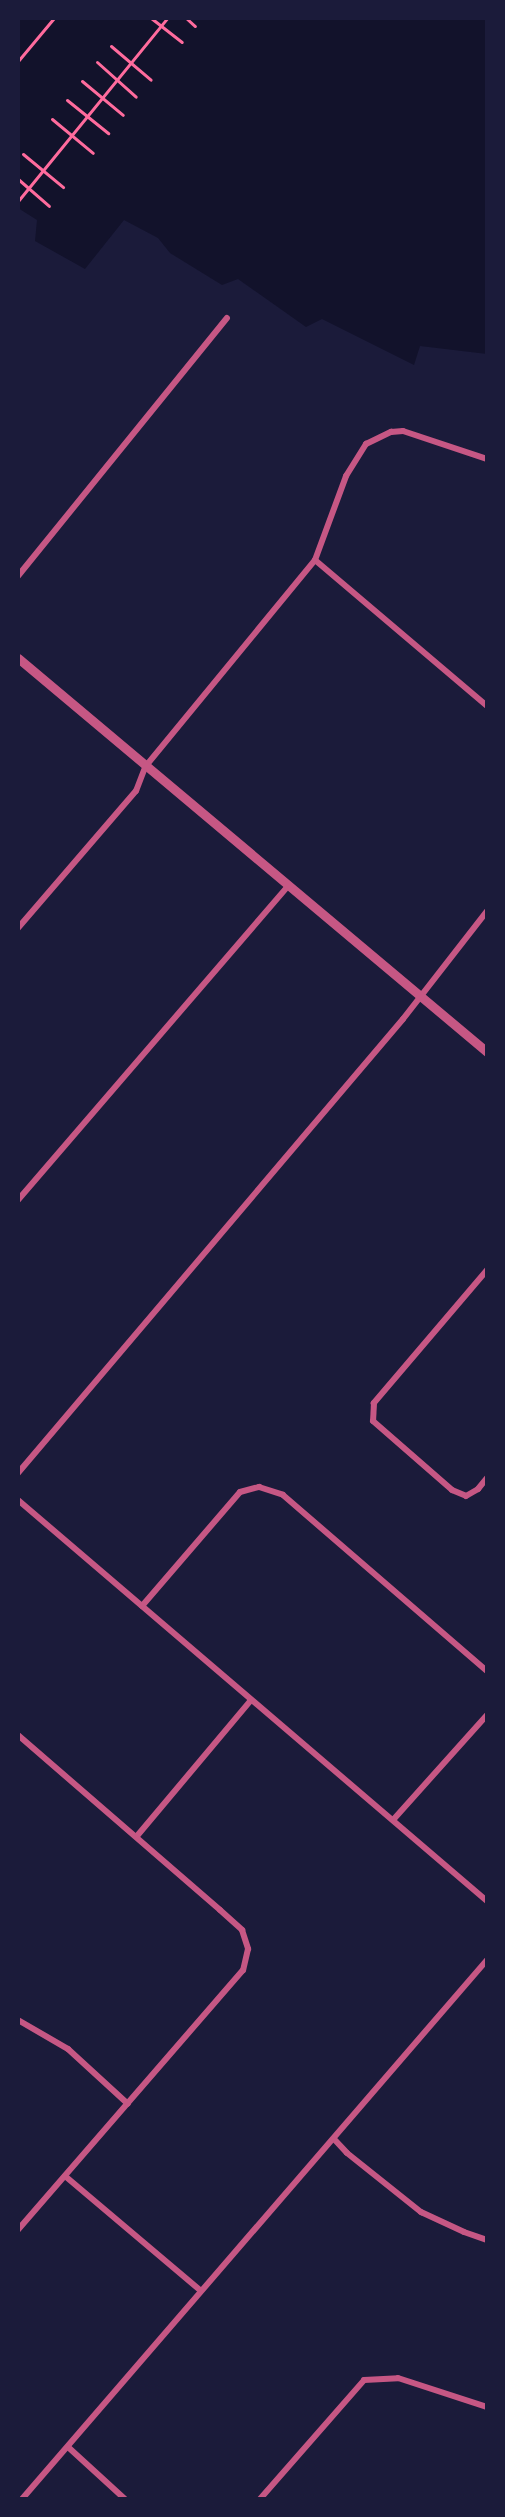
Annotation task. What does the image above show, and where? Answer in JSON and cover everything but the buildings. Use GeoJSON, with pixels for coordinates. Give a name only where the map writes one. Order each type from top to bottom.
{"type":"FeatureCollection","features":[{"type":"Feature","properties":{"kind":"street"},"geometry":{"type":"LineString","coordinates":[[18,576],[228,318]]}},
{"type":"Feature","properties":{"kind":"street"},"geometry":{"type":"LineString","coordinates":[[18,928],[136,791],[145,767],[315,560],[346,476],[366,444],[391,432],[403,431],[487,459]]}},
{"type":"Feature","properties":{"kind":"street"},"geometry":{"type":"LineString","coordinates":[[315,560],[487,706]]}},
{"type":"Feature","properties":{"kind":"street"},"geometry":{"type":"LineString","coordinates":[[18,658],[487,1052]]}},
{"type":"Feature","properties":{"kind":"street"},"geometry":{"type":"LineString","coordinates":[[18,1200],[288,886]]}},
{"type":"Feature","properties":{"kind":"street"},"geometry":{"type":"LineString","coordinates":[[18,1473],[420,998],[487,911]]}},
{"type":"Feature","properties":{"kind":"street"},"geometry":{"type":"LineString","coordinates":[[487,1270],[374,1403],[373,1421],[452,1490],[466,1496],[478,1489],[487,1478]]}},
{"type":"Feature","properties":{"kind":"street"},"geometry":{"type":"LineString","coordinates":[[142,1606],[240,1492],[259,1487],[283,1495],[487,1671]]}},
{"type":"Feature","properties":{"kind":"street"},"geometry":{"type":"LineString","coordinates":[[18,1500],[487,1901]]}},
{"type":"Feature","properties":{"kind":"street"},"geometry":{"type":"LineString","coordinates":[[137,1836],[252,1700]]}},
{"type":"Feature","properties":{"kind":"street"},"geometry":{"type":"LineString","coordinates":[[393,1820],[487,1715]]}},
{"type":"Feature","properties":{"kind":"street"},"geometry":{"type":"LineString","coordinates":[[18,1736],[137,1836],[242,1930],[248,1949],[243,1970],[18,2230]]}},
{"type":"Feature","properties":{"kind":"street"},"geometry":{"type":"LineString","coordinates":[[22,2499],[487,1960]]}},
{"type":"Feature","properties":{"kind":"street"},"geometry":{"type":"LineString","coordinates":[[18,2020],[68,2049],[128,2104]]}},
{"type":"Feature","properties":{"kind":"street"},"geometry":{"type":"LineString","coordinates":[[334,2139],[347,2153],[421,2212],[487,2240]]}},
{"type":"Feature","properties":{"kind":"street"},"geometry":{"type":"LineString","coordinates":[[65,2176],[200,2290]]}},
{"type":"Feature","properties":{"kind":"street"},"geometry":{"type":"LineString","coordinates":[[260,2499],[364,2380],[398,2378],[487,2407]]}},
{"type":"Feature","properties":{"kind":"street"},"geometry":{"type":"LineString","coordinates":[[68,2447],[125,2499]]}},
{"type":"Feature","properties":{"kind":"path"},"geometry":{"type":"LineString","coordinates":[[18,61],[54,18]]}},
{"type":"Feature","properties":{"kind":"path"},"geometry":{"type":"LineString","coordinates":[[151,18],[182,42]]}},
{"type":"Feature","properties":{"kind":"path"},"geometry":{"type":"LineString","coordinates":[[18,201],[167,18]]}},
{"type":"Feature","properties":{"kind":"path"},"geometry":{"type":"LineString","coordinates":[[186,18],[195,26]]}},
{"type":"Feature","properties":{"kind":"path"},"geometry":{"type":"LineString","coordinates":[[111,46],[151,80]]}},
{"type":"Feature","properties":{"kind":"path"},"geometry":{"type":"LineString","coordinates":[[97,63],[136,97]]}},
{"type":"Feature","properties":{"kind":"path"},"geometry":{"type":"LineString","coordinates":[[82,81],[123,115]]}},
{"type":"Feature","properties":{"kind":"path"},"geometry":{"type":"LineString","coordinates":[[67,100],[108,133]]}},
{"type":"Feature","properties":{"kind":"path"},"geometry":{"type":"LineString","coordinates":[[52,119],[93,153]]}},
{"type":"Feature","properties":{"kind":"path"},"geometry":{"type":"LineString","coordinates":[[23,154],[63,187]]}},
{"type":"Feature","properties":{"kind":"path"},"geometry":{"type":"LineString","coordinates":[[18,179],[49,206]]}},
{"type":"Feature","properties":{"kind":"shaded area"},"geometry":{"type":"Polygon","coordinates":[[[18,18],[487,18],[487,354],[420,346],[414,365],[322,319],[306,327],[238,279],[222,285],[170,253],[158,238],[124,220],[85,269],[35,241],[37,220],[18,208],[18,18]]]}}]}
